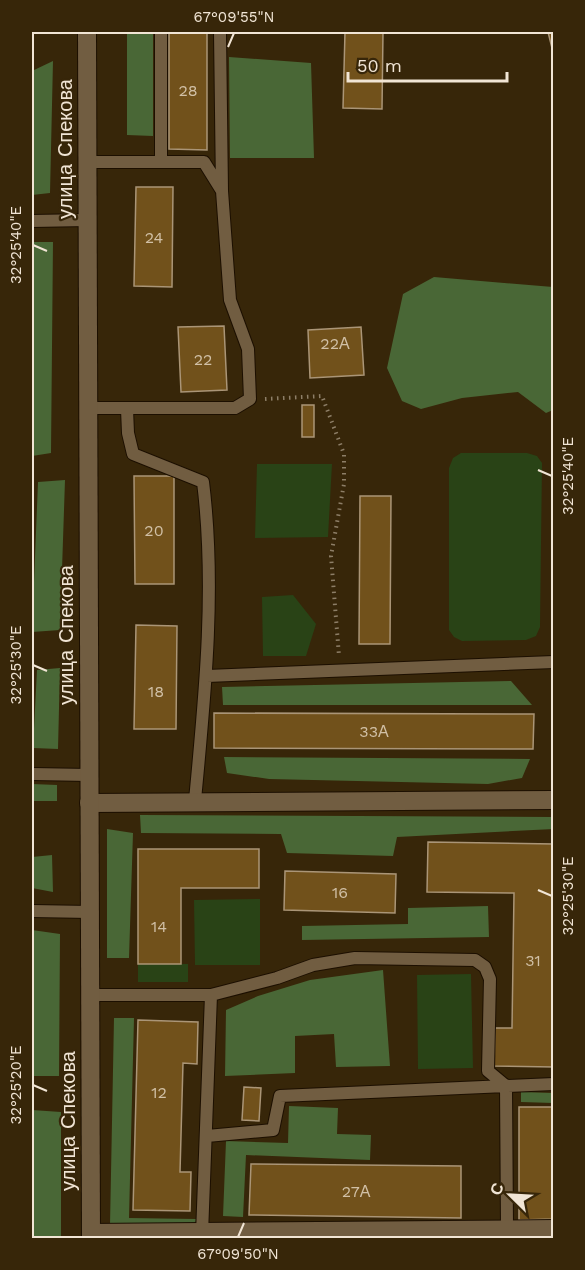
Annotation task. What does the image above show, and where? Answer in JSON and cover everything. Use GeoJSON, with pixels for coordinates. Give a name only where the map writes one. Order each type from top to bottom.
{"type":"FeatureCollection","features":[{"type":"Feature","properties":{"kind":"main road","name":"улица Спекова"},"geometry":{"type":"LineString","coordinates":[[87,32],[91,1236]]}},
{"type":"Feature","properties":{"kind":"main road"},"geometry":{"type":"LineString","coordinates":[[89,803],[195,800],[412,802],[554,800]]}},
{"type":"Feature","properties":{"kind":"main road"},"geometry":{"type":"LineString","coordinates":[[91,1236],[554,1229]]}},
{"type":"Feature","properties":{"kind":"lane"},"geometry":{"type":"LineString","coordinates":[[161,32],[161,161]]}},
{"type":"Feature","properties":{"kind":"lane"},"geometry":{"type":"LineString","coordinates":[[88,408],[235,408],[250,399],[248,349],[230,300],[222,191],[220,32]]}},
{"type":"Feature","properties":{"kind":"lane"},"geometry":{"type":"LineString","coordinates":[[87,162],[204,162],[222,191]]}},
{"type":"Feature","properties":{"kind":"lane"},"geometry":{"type":"LineString","coordinates":[[32,221],[88,220]]}},
{"type":"Feature","properties":{"kind":"lane"},"geometry":{"type":"LineString","coordinates":[[127,409],[128,433],[133,454],[203,482],[207,519],[207,676],[195,800]]}},
{"type":"Feature","properties":{"kind":"lane"},"geometry":{"type":"LineString","coordinates":[[207,676],[554,662]]}},
{"type":"Feature","properties":{"kind":"lane"},"geometry":{"type":"LineString","coordinates":[[32,774],[89,775]]}},
{"type":"Feature","properties":{"kind":"lane"},"geometry":{"type":"LineString","coordinates":[[32,911],[90,912]]}},
{"type":"Feature","properties":{"kind":"lane"},"geometry":{"type":"LineString","coordinates":[[90,995],[211,995],[277,978],[313,965],[355,958],[475,960],[484,967],[490,979],[488,1071],[506,1086],[507,1228]]}},
{"type":"Feature","properties":{"kind":"lane"},"geometry":{"type":"LineString","coordinates":[[202,1234],[211,995]]}},
{"type":"Feature","properties":{"kind":"lane"},"geometry":{"type":"LineString","coordinates":[[207,1136],[273,1130],[280,1096],[554,1084]]}},
{"type":"Feature","properties":{"kind":"path"},"geometry":{"type":"LineString","coordinates":[[250,399],[322,396],[344,454],[344,484],[331,556],[337,655],[363,671]]}},
{"type":"Feature","properties":{"kind":"green space"},"geometry":{"type":"Polygon","coordinates":[[[127,32],[153,32],[153,136],[127,135],[127,32]]]}},
{"type":"Feature","properties":{"kind":"green space"},"geometry":{"type":"Polygon","coordinates":[[[229,57],[311,63],[314,158],[230,158],[229,57]]]}},
{"type":"Feature","properties":{"kind":"green space"},"geometry":{"type":"Polygon","coordinates":[[[53,61],[50,193],[32,195],[32,71],[53,61]]]}},
{"type":"Feature","properties":{"kind":"green space"},"geometry":{"type":"Polygon","coordinates":[[[32,242],[53,242],[51,453],[32,456],[32,242]]]}},
{"type":"Feature","properties":{"kind":"green space"},"geometry":{"type":"Polygon","coordinates":[[[434,277],[553,287],[553,410],[546,413],[518,392],[462,398],[421,409],[402,401],[387,368],[403,294],[434,277]]]}},
{"type":"Feature","properties":{"kind":"green space"},"geometry":{"type":"Polygon","coordinates":[[[461,453],[527,453],[537,456],[542,463],[540,627],[536,636],[526,640],[462,641],[454,637],[449,630],[449,468],[453,458],[461,453]]]}},
{"type":"Feature","properties":{"kind":"green space"},"geometry":{"type":"Polygon","coordinates":[[[257,464],[332,464],[328,537],[255,538],[257,464]]]}},
{"type":"Feature","properties":{"kind":"green space"},"geometry":{"type":"Polygon","coordinates":[[[65,480],[60,630],[32,632],[38,482],[65,480]]]}},
{"type":"Feature","properties":{"kind":"green space"},"geometry":{"type":"Polygon","coordinates":[[[293,595],[316,624],[306,656],[263,656],[262,597],[293,595]]]}},
{"type":"Feature","properties":{"kind":"green space"},"geometry":{"type":"Polygon","coordinates":[[[60,668],[58,749],[33,748],[37,670],[60,668]]]}},
{"type":"Feature","properties":{"kind":"green space"},"geometry":{"type":"Polygon","coordinates":[[[511,681],[532,705],[223,705],[222,687],[511,681]]]}},
{"type":"Feature","properties":{"kind":"green space"},"geometry":{"type":"Polygon","coordinates":[[[224,757],[530,759],[522,778],[488,784],[269,779],[227,773],[224,757]]]}},
{"type":"Feature","properties":{"kind":"green space"},"geometry":{"type":"Polygon","coordinates":[[[32,784],[57,785],[57,801],[32,801],[32,784]]]}},
{"type":"Feature","properties":{"kind":"green space"},"geometry":{"type":"Polygon","coordinates":[[[140,815],[553,817],[554,829],[397,837],[393,856],[287,853],[281,834],[141,833],[140,815]]]}},
{"type":"Feature","properties":{"kind":"green space"},"geometry":{"type":"Polygon","coordinates":[[[107,829],[133,833],[129,958],[107,958],[107,829]]]}},
{"type":"Feature","properties":{"kind":"green space"},"geometry":{"type":"Polygon","coordinates":[[[52,855],[53,892],[32,888],[32,857],[52,855]]]}},
{"type":"Feature","properties":{"kind":"green space"},"geometry":{"type":"Polygon","coordinates":[[[260,899],[260,965],[195,965],[194,900],[260,899]]]}},
{"type":"Feature","properties":{"kind":"green space"},"geometry":{"type":"Polygon","coordinates":[[[488,906],[489,937],[302,940],[302,926],[408,924],[408,908],[488,906]]]}},
{"type":"Feature","properties":{"kind":"green space"},"geometry":{"type":"Polygon","coordinates":[[[32,930],[60,934],[59,1076],[32,1076],[32,930]]]}},
{"type":"Feature","properties":{"kind":"green space"},"geometry":{"type":"Polygon","coordinates":[[[138,964],[188,964],[188,982],[138,982],[138,964]]]}},
{"type":"Feature","properties":{"kind":"green space"},"geometry":{"type":"Polygon","coordinates":[[[383,970],[390,1066],[336,1067],[334,1034],[295,1036],[295,1073],[225,1076],[226,1010],[258,996],[310,980],[383,970]]]}},
{"type":"Feature","properties":{"kind":"green space"},"geometry":{"type":"Polygon","coordinates":[[[471,974],[473,1068],[418,1069],[417,975],[471,974]]]}},
{"type":"Feature","properties":{"kind":"green space"},"geometry":{"type":"Polygon","coordinates":[[[114,1018],[134,1018],[129,1218],[196,1219],[195,1227],[110,1225],[114,1018]]]}},
{"type":"Feature","properties":{"kind":"green space"},"geometry":{"type":"Polygon","coordinates":[[[521,1092],[553,1093],[553,1103],[521,1102],[521,1092]]]}},
{"type":"Feature","properties":{"kind":"green space"},"geometry":{"type":"Polygon","coordinates":[[[289,1106],[338,1108],[337,1134],[371,1135],[370,1160],[246,1155],[243,1217],[223,1216],[226,1141],[288,1143],[289,1106]]]}},
{"type":"Feature","properties":{"kind":"green space"},"geometry":{"type":"Polygon","coordinates":[[[32,1110],[61,1112],[61,1238],[32,1238],[32,1110]]]}},
{"type":"Feature","properties":{"kind":"building"},"geometry":{"type":"Polygon","coordinates":[[[169,32],[207,32],[207,150],[169,149],[169,32]]]}},
{"type":"Feature","properties":{"kind":"building"},"geometry":{"type":"Polygon","coordinates":[[[345,32],[383,32],[382,109],[343,108],[345,32]]]}},
{"type":"Feature","properties":{"kind":"building"},"geometry":{"type":"Polygon","coordinates":[[[548,32],[554,32],[554,56],[548,32]]]}},
{"type":"Feature","properties":{"kind":"building"},"geometry":{"type":"Polygon","coordinates":[[[136,187],[173,187],[172,287],[134,286],[136,187]]]}},
{"type":"Feature","properties":{"kind":"building"},"geometry":{"type":"Polygon","coordinates":[[[224,326],[227,390],[181,392],[178,327],[224,326]]]}},
{"type":"Feature","properties":{"kind":"building"},"geometry":{"type":"Polygon","coordinates":[[[361,327],[364,375],[310,378],[308,330],[361,327]]]}},
{"type":"Feature","properties":{"kind":"building"},"geometry":{"type":"Polygon","coordinates":[[[302,405],[314,405],[314,437],[302,437],[302,405]]]}},
{"type":"Feature","properties":{"kind":"building"},"geometry":{"type":"Polygon","coordinates":[[[134,476],[174,476],[174,584],[135,584],[134,476]]]}},
{"type":"Feature","properties":{"kind":"building"},"geometry":{"type":"Polygon","coordinates":[[[360,496],[391,496],[390,644],[359,644],[360,496]]]}},
{"type":"Feature","properties":{"kind":"building"},"geometry":{"type":"Polygon","coordinates":[[[136,625],[177,626],[176,729],[134,729],[136,625]]]}},
{"type":"Feature","properties":{"kind":"building"},"geometry":{"type":"Polygon","coordinates":[[[214,713],[534,714],[533,749],[214,748],[214,713]]]}},
{"type":"Feature","properties":{"kind":"building"},"geometry":{"type":"Polygon","coordinates":[[[428,842],[554,844],[554,1067],[494,1066],[495,1028],[512,1028],[514,893],[427,892],[428,842]]]}},
{"type":"Feature","properties":{"kind":"building"},"geometry":{"type":"Polygon","coordinates":[[[138,849],[259,849],[259,888],[181,888],[181,964],[138,964],[138,849]]]}},
{"type":"Feature","properties":{"kind":"building"},"geometry":{"type":"Polygon","coordinates":[[[285,871],[396,874],[395,913],[284,910],[285,871]]]}},
{"type":"Feature","properties":{"kind":"building"},"geometry":{"type":"Polygon","coordinates":[[[138,1020],[198,1022],[197,1064],[183,1063],[180,1172],[191,1172],[190,1211],[133,1210],[138,1020]]]}},
{"type":"Feature","properties":{"kind":"building"},"geometry":{"type":"Polygon","coordinates":[[[244,1087],[261,1088],[259,1121],[242,1120],[244,1087]]]}},
{"type":"Feature","properties":{"kind":"building"},"geometry":{"type":"Polygon","coordinates":[[[519,1107],[554,1107],[554,1219],[519,1220],[519,1107]]]}},
{"type":"Feature","properties":{"kind":"building"},"geometry":{"type":"Polygon","coordinates":[[[251,1164],[461,1166],[461,1218],[249,1215],[251,1164]]]}}]}
